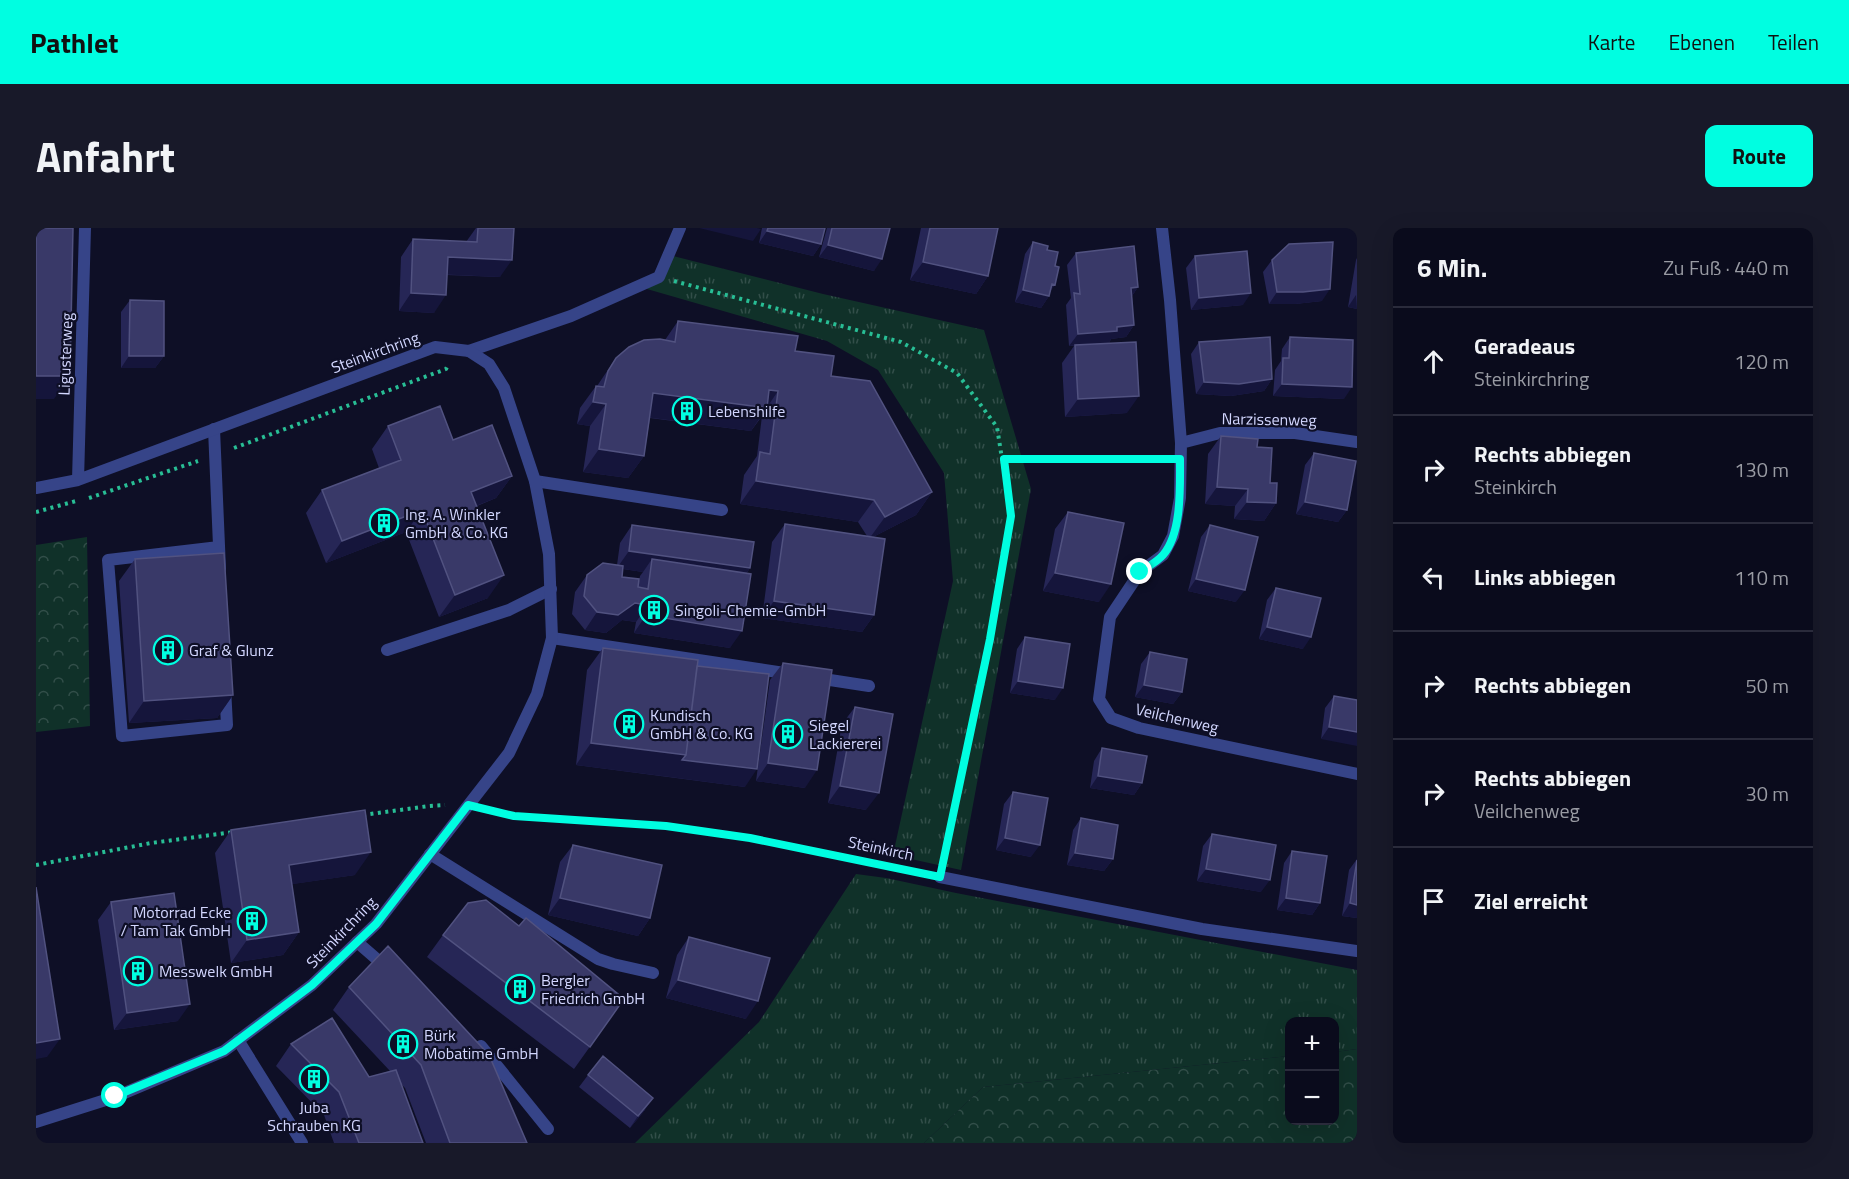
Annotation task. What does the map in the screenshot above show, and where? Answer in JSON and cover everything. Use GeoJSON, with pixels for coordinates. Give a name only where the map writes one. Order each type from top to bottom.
{"type":"FeatureCollection","features":[{"type":"Feature","properties":{"kind":"street","name":"Ligusterweg"},"geometry":{"type":"LineString","coordinates":[[78,480],[84,228]]}},
{"type":"Feature","properties":{"kind":"street"},"geometry":{"type":"LineString","coordinates":[[464,350],[571,316],[659,277],[680,228]]}},
{"type":"Feature","properties":{"kind":"street","name":"Veilchenweg"},"geometry":{"type":"LineString","coordinates":[[1162,228],[1170,300],[1180,443],[1180,498],[1173,536],[1163,555],[1140,572],[1110,617],[1099,699],[1111,718],[1139,728],[1357,774]]}},
{"type":"Feature","properties":{"kind":"street","name":"Steinkirchring"},"geometry":{"type":"LineString","coordinates":[[36,488],[78,480],[435,347],[464,350],[489,364],[504,388],[535,482],[549,554],[552,638],[537,694],[509,753],[376,924],[312,985],[224,1051],[115,1096],[36,1122]]}},
{"type":"Feature","properties":{"kind":"street"},"geometry":{"type":"LineString","coordinates":[[214,429],[217,455],[221,583]]}},
{"type":"Feature","properties":{"kind":"street","name":"Narzissenweg"},"geometry":{"type":"LineString","coordinates":[[1180,443],[1220,433],[1295,433],[1357,442]]}},
{"type":"Feature","properties":{"kind":"street"},"geometry":{"type":"LineString","coordinates":[[535,482],[722,510]]}},
{"type":"Feature","properties":{"kind":"street"},"geometry":{"type":"LineString","coordinates":[[219,547],[108,560],[122,736],[227,725],[225,677]]}},
{"type":"Feature","properties":{"kind":"street"},"geometry":{"type":"LineString","coordinates":[[387,650],[509,609],[551,589]]}},
{"type":"Feature","properties":{"kind":"street"},"geometry":{"type":"LineString","coordinates":[[552,638],[869,686]]}},
{"type":"Feature","properties":{"kind":"street"},"geometry":{"type":"LineString","coordinates":[[430,854],[598,959],[653,973]]}},
{"type":"Feature","properties":{"kind":"street"},"geometry":{"type":"LineString","coordinates":[[940,877],[1202,929],[1357,951]]}},
{"type":"Feature","properties":{"kind":"street"},"geometry":{"type":"LineString","coordinates":[[357,942],[393,972]]}},
{"type":"Feature","properties":{"kind":"street"},"geometry":{"type":"LineString","coordinates":[[238,1040],[302,1143]]}},
{"type":"Feature","properties":{"kind":"street"},"geometry":{"type":"LineString","coordinates":[[474,1041],[483,1048],[548,1129]]}},
{"type":"Feature","properties":{"kind":"path"},"geometry":{"type":"LineString","coordinates":[[659,277],[901,342],[957,373],[997,427],[1004,459],[1011,516],[990,639],[940,877]]}},
{"type":"Feature","properties":{"kind":"path"},"geometry":{"type":"LineString","coordinates":[[87,498],[217,455],[446,369],[464,350]]}},
{"type":"Feature","properties":{"kind":"path"},"geometry":{"type":"LineString","coordinates":[[1004,459],[1180,459]]}},
{"type":"Feature","properties":{"kind":"path"},"geometry":{"type":"LineString","coordinates":[[36,512],[77,501]]}},
{"type":"Feature","properties":{"kind":"path","name":"Steinkirch"},"geometry":{"type":"LineString","coordinates":[[359,815],[429,806],[468,805],[514,816],[666,826],[750,838],[940,877]]}},
{"type":"Feature","properties":{"kind":"path"},"geometry":{"type":"LineString","coordinates":[[36,865],[151,843],[244,831]]}},
{"type":"Feature","properties":{"kind":"green space"},"geometry":{"type":"Polygon","coordinates":[[[665,254],[823,294],[984,330],[1031,489],[961,870],[893,855],[953,581],[944,473],[878,370],[827,341],[647,289],[665,254]]]}},
{"type":"Feature","properties":{"kind":"green space"},"geometry":{"type":"Polygon","coordinates":[[[87,537],[90,726],[36,732],[36,545],[87,537]]]}},
{"type":"Feature","properties":{"kind":"green space"},"geometry":{"type":"Polygon","coordinates":[[[856,874],[1357,970],[1357,1049],[1339,1051],[1339,1017],[1285,1017],[1285,1056],[983,1087],[924,1143],[635,1143],[759,1022],[856,874]]]}},
{"type":"Feature","properties":{"kind":"green space"},"geometry":{"type":"Polygon","coordinates":[[[1357,1049],[1357,1143],[924,1143],[983,1087],[1285,1056],[1285,1125],[1339,1125],[1339,1051],[1357,1049]]]}},
{"type":"Feature","properties":{"kind":"building"},"geometry":{"type":"Polygon","coordinates":[[[36,228],[73,228],[70,376],[36,376],[36,228]]]}},
{"type":"Feature","properties":{"kind":"building"},"geometry":{"type":"Polygon","coordinates":[[[478,228],[514,228],[512,260],[448,257],[446,295],[411,293],[413,239],[477,242],[478,228]]]}},
{"type":"Feature","properties":{"kind":"building"},"geometry":{"type":"Polygon","coordinates":[[[768,228],[825,228],[821,244],[767,231],[768,228]]]}},
{"type":"Feature","properties":{"kind":"building"},"geometry":{"type":"Polygon","coordinates":[[[832,228],[890,228],[882,259],[828,245],[832,228]]]}},
{"type":"Feature","properties":{"kind":"building"},"geometry":{"type":"Polygon","coordinates":[[[930,228],[998,228],[988,276],[923,262],[930,228]]]}},
{"type":"Feature","properties":{"kind":"building"},"geometry":{"type":"Polygon","coordinates":[[[1033,242],[1048,246],[1047,250],[1058,252],[1055,266],[1059,267],[1055,285],[1052,284],[1049,296],[1023,290],[1033,242]]]}},
{"type":"Feature","properties":{"kind":"building"},"geometry":{"type":"Polygon","coordinates":[[[1333,242],[1330,289],[1277,292],[1272,260],[1289,244],[1333,242]]]}},
{"type":"Feature","properties":{"kind":"building"},"geometry":{"type":"Polygon","coordinates":[[[1134,246],[1138,287],[1131,288],[1134,325],[1117,327],[1117,331],[1078,334],[1074,293],[1080,294],[1076,253],[1134,246]]]}},
{"type":"Feature","properties":{"kind":"building"},"geometry":{"type":"Polygon","coordinates":[[[1247,251],[1251,293],[1199,298],[1195,256],[1247,251]]]}},
{"type":"Feature","properties":{"kind":"building"},"geometry":{"type":"Polygon","coordinates":[[[130,300],[164,301],[164,356],[129,356],[130,300]]]}},
{"type":"Feature","properties":{"kind":"building"},"geometry":{"type":"Polygon","coordinates":[[[678,321],[798,336],[795,351],[834,356],[831,376],[870,381],[932,492],[885,517],[874,500],[756,481],[760,452],[770,454],[778,391],[769,390],[767,408],[653,393],[644,456],[599,449],[606,404],[593,402],[596,386],[604,387],[608,371],[616,358],[629,347],[644,340],[660,339],[675,342],[678,321]]]}},
{"type":"Feature","properties":{"kind":"building"},"geometry":{"type":"Polygon","coordinates":[[[1270,337],[1272,379],[1239,384],[1204,382],[1199,342],[1270,337]]]}},
{"type":"Feature","properties":{"kind":"building"},"geometry":{"type":"Polygon","coordinates":[[[1290,337],[1353,340],[1352,387],[1282,384],[1283,358],[1289,358],[1290,337]]]}},
{"type":"Feature","properties":{"kind":"building"},"geometry":{"type":"Polygon","coordinates":[[[1136,342],[1139,396],[1078,399],[1075,345],[1136,342]]]}},
{"type":"Feature","properties":{"kind":"building","name":"Ing. A. Winkler GmbH & Co. KG"},"geometry":{"type":"Polygon","coordinates":[[[440,406],[453,440],[492,425],[512,476],[471,492],[504,575],[455,595],[422,510],[342,541],[322,490],[401,460],[388,426],[440,406]]]}},
{"type":"Feature","properties":{"kind":"building"},"geometry":{"type":"Polygon","coordinates":[[[1221,436],[1258,439],[1257,447],[1272,448],[1270,483],[1277,483],[1276,503],[1247,502],[1248,489],[1217,487],[1221,436]]]}},
{"type":"Feature","properties":{"kind":"building"},"geometry":{"type":"Polygon","coordinates":[[[1314,453],[1356,461],[1347,510],[1305,502],[1314,453]]]}},
{"type":"Feature","properties":{"kind":"building"},"geometry":{"type":"Polygon","coordinates":[[[1068,512],[1124,523],[1111,584],[1055,573],[1068,512]]]}},
{"type":"Feature","properties":{"kind":"building"},"geometry":{"type":"Polygon","coordinates":[[[785,524],[885,539],[874,615],[774,601],[785,524]]]}},
{"type":"Feature","properties":{"kind":"building"},"geometry":{"type":"Polygon","coordinates":[[[632,525],[754,542],[750,568],[629,551],[632,525]]]}},
{"type":"Feature","properties":{"kind":"building"},"geometry":{"type":"Polygon","coordinates":[[[1210,525],[1258,537],[1245,590],[1196,579],[1210,525]]]}},
{"type":"Feature","properties":{"kind":"building","name":"Graf & Glunz"},"geometry":{"type":"Polygon","coordinates":[[[224,553],[233,695],[144,701],[135,559],[224,553]]]}},
{"type":"Feature","properties":{"kind":"building"},"geometry":{"type":"Polygon","coordinates":[[[652,559],[751,574],[742,631],[646,615],[648,605],[635,603],[618,615],[597,612],[584,596],[587,575],[603,563],[623,566],[622,577],[639,579],[638,587],[648,589],[652,559]]]}},
{"type":"Feature","properties":{"kind":"building"},"geometry":{"type":"Polygon","coordinates":[[[1276,588],[1321,598],[1311,637],[1267,627],[1276,588]]]}},
{"type":"Feature","properties":{"kind":"building"},"geometry":{"type":"Polygon","coordinates":[[[1025,637],[1070,644],[1063,688],[1018,681],[1025,637]]]}},
{"type":"Feature","properties":{"kind":"building","name":"Kundisch GmbH & Co. KG"},"geometry":{"type":"Polygon","coordinates":[[[603,648],[698,660],[686,755],[591,743],[603,648]]]}},
{"type":"Feature","properties":{"kind":"building"},"geometry":{"type":"Polygon","coordinates":[[[1150,652],[1187,659],[1182,692],[1144,685],[1150,652]]]}},
{"type":"Feature","properties":{"kind":"building","name":"Siegel Lackiererei"},"geometry":{"type":"Polygon","coordinates":[[[783,663],[832,670],[817,770],[768,763],[783,663]]]}},
{"type":"Feature","properties":{"kind":"building"},"geometry":{"type":"Polygon","coordinates":[[[697,666],[769,674],[757,769],[682,760],[686,755],[697,666]]]}},
{"type":"Feature","properties":{"kind":"building"},"geometry":{"type":"Polygon","coordinates":[[[1334,696],[1357,700],[1357,732],[1329,727],[1334,696]]]}},
{"type":"Feature","properties":{"kind":"building"},"geometry":{"type":"Polygon","coordinates":[[[855,707],[893,714],[879,793],[840,786],[855,707]]]}},
{"type":"Feature","properties":{"kind":"building"},"geometry":{"type":"Polygon","coordinates":[[[1102,748],[1147,756],[1142,783],[1098,776],[1102,748]]]}},
{"type":"Feature","properties":{"kind":"building"},"geometry":{"type":"Polygon","coordinates":[[[1013,792],[1048,798],[1040,845],[1005,838],[1013,792]]]}},
{"type":"Feature","properties":{"kind":"building"},"geometry":{"type":"Polygon","coordinates":[[[365,810],[371,852],[289,865],[299,932],[247,940],[231,830],[365,810]]]}},
{"type":"Feature","properties":{"kind":"building"},"geometry":{"type":"Polygon","coordinates":[[[1081,818],[1118,825],[1113,859],[1075,853],[1081,818]]]}},
{"type":"Feature","properties":{"kind":"building"},"geometry":{"type":"Polygon","coordinates":[[[1212,834],[1276,845],[1270,880],[1206,869],[1212,834]]]}},
{"type":"Feature","properties":{"kind":"building"},"geometry":{"type":"Polygon","coordinates":[[[573,845],[662,865],[650,918],[560,898],[573,845]]]}},
{"type":"Feature","properties":{"kind":"building"},"geometry":{"type":"Polygon","coordinates":[[[1292,851],[1327,856],[1320,903],[1286,898],[1292,851]]]}},
{"type":"Feature","properties":{"kind":"building"},"geometry":{"type":"Polygon","coordinates":[[[1357,860],[1357,905],[1350,903],[1357,860]]]}},
{"type":"Feature","properties":{"kind":"building"},"geometry":{"type":"Polygon","coordinates":[[[36,887],[60,1039],[36,1043],[36,887]]]}},
{"type":"Feature","properties":{"kind":"building","name":"Messwelk GmbH"},"geometry":{"type":"Polygon","coordinates":[[[174,893],[190,1004],[127,1013],[111,902],[174,893]]]}},
{"type":"Feature","properties":{"kind":"building"},"geometry":{"type":"Polygon","coordinates":[[[486,900],[519,926],[526,918],[624,999],[590,1047],[443,935],[468,903],[486,900]]]}},
{"type":"Feature","properties":{"kind":"building"},"geometry":{"type":"Polygon","coordinates":[[[689,937],[770,958],[758,1001],[678,980],[689,937]]]}},
{"type":"Feature","properties":{"kind":"building"},"geometry":{"type":"Polygon","coordinates":[[[388,946],[489,1055],[527,1143],[450,1143],[421,1065],[349,987],[388,946]]]}},
{"type":"Feature","properties":{"kind":"building"},"geometry":{"type":"Polygon","coordinates":[[[332,1018],[369,1077],[396,1070],[423,1143],[359,1143],[339,1092],[291,1044],[332,1018]]]}},
{"type":"Feature","properties":{"kind":"building"},"geometry":{"type":"Polygon","coordinates":[[[603,1056],[653,1098],[638,1116],[588,1075],[603,1056]]]}},
{"type":"Feature","properties":{"kind":"place","name":"Lebenshilfe"},"geometry":{"type":"Point","coordinates":[687,411]}},
{"type":"Feature","properties":{"kind":"place","name":"Ing. A. Winkler GmbH & Co. KG"},"geometry":{"type":"Point","coordinates":[384,523]}},
{"type":"Feature","properties":{"kind":"place","name":"Singoli-Chemie-GmbH"},"geometry":{"type":"Point","coordinates":[654,610]}},
{"type":"Feature","properties":{"kind":"place","name":"Graf & Glunz"},"geometry":{"type":"Point","coordinates":[168,650]}},
{"type":"Feature","properties":{"kind":"place","name":"Kundisch GmbH & Co. KG"},"geometry":{"type":"Point","coordinates":[629,724]}},
{"type":"Feature","properties":{"kind":"place","name":"Siegel Lackiererei"},"geometry":{"type":"Point","coordinates":[788,734]}},
{"type":"Feature","properties":{"kind":"place","name":"Motorrad Ecke / Tam Tak GmbH"},"geometry":{"type":"Point","coordinates":[252,921]}},
{"type":"Feature","properties":{"kind":"place","name":"Messwelk GmbH"},"geometry":{"type":"Point","coordinates":[138,971]}},
{"type":"Feature","properties":{"kind":"place","name":"Bergler Friedrich GmbH"},"geometry":{"type":"Point","coordinates":[520,989]}},
{"type":"Feature","properties":{"kind":"place","name":"Bürk Mobatime GmbH"},"geometry":{"type":"Point","coordinates":[403,1044]}},
{"type":"Feature","properties":{"kind":"place","name":"Juba Schrauben KG"},"geometry":{"type":"Point","coordinates":[314,1079]}},
{"type":"Feature","properties":{"kind":"route"},"geometry":{"type":"LineString","coordinates":[[115,1096],[224,1051],[312,985],[376,924],[468,805],[514,816],[666,826],[750,838],[940,877],[990,639],[1011,516],[1004,459],[1180,459],[1180,498],[1173,536],[1163,555],[1140,572]]}}]}
